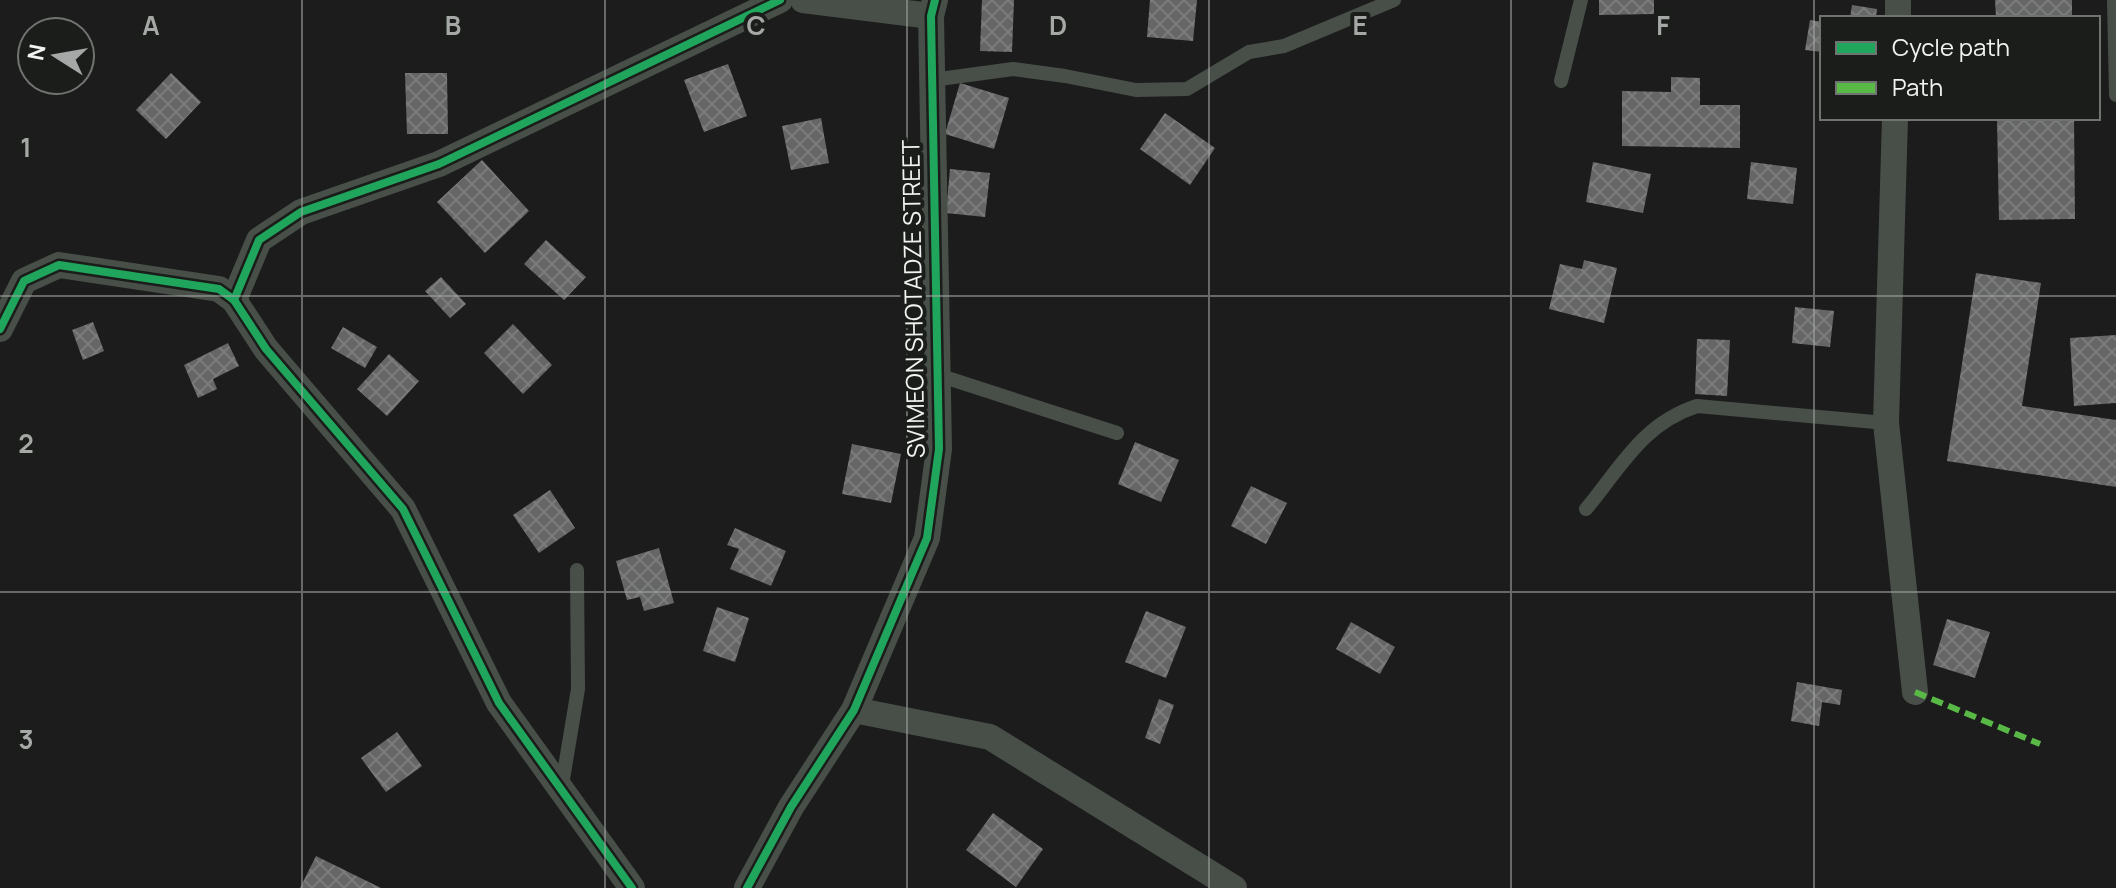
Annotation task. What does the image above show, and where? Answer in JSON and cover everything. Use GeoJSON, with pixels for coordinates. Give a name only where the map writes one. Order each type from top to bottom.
{"type":"FeatureCollection","features":[{"type":"Feature","properties":{"kind":"street"},"geometry":{"type":"LineString","coordinates":[[234,300],[259,240],[301,212],[439,164],[780,0]]}},
{"type":"Feature","properties":{"kind":"street"},"geometry":{"type":"LineString","coordinates":[[803,0],[933,8]]}},
{"type":"Feature","properties":{"kind":"street","name":"SVIMEON SHOTADZE STREET"},"geometry":{"type":"LineString","coordinates":[[747,888],[791,807],[854,710],[927,538],[939,449],[933,8]]}},
{"type":"Feature","properties":{"kind":"street"},"geometry":{"type":"LineString","coordinates":[[1895,120],[1886,423],[1915,692]]}},
{"type":"Feature","properties":{"kind":"street"},"geometry":{"type":"LineString","coordinates":[[0,329],[24,281],[59,265],[219,289],[234,300],[266,349],[403,509],[499,703],[632,888]]}},
{"type":"Feature","properties":{"kind":"street"},"geometry":{"type":"LineString","coordinates":[[854,710],[990,737],[1234,888]]}},
{"type":"Feature","properties":{"kind":"lane"},"geometry":{"type":"LineString","coordinates":[[932,80],[1013,69],[1136,90],[1187,89],[1249,52],[1284,46],[1394,0]]}},
{"type":"Feature","properties":{"kind":"lane"},"geometry":{"type":"LineString","coordinates":[[1561,81],[1581,0]]}},
{"type":"Feature","properties":{"kind":"lane"},"geometry":{"type":"LineString","coordinates":[[2114,0],[2116,95]]}},
{"type":"Feature","properties":{"kind":"lane"},"geometry":{"type":"LineString","coordinates":[[938,375],[1117,433]]}},
{"type":"Feature","properties":{"kind":"lane"},"geometry":{"type":"LineString","coordinates":[[1586,509],[1650,430],[1676,413],[1697,406],[1886,423]]}},
{"type":"Feature","properties":{"kind":"lane"},"geometry":{"type":"LineString","coordinates":[[561,791],[578,689],[577,570]]}},
{"type":"Feature","properties":{"kind":"building"},"geometry":{"type":"Polygon","coordinates":[[[982,0],[1014,0],[1012,52],[980,51],[982,0]]]}},
{"type":"Feature","properties":{"kind":"building"},"geometry":{"type":"Polygon","coordinates":[[[1150,0],[1197,0],[1193,41],[1147,37],[1150,0]]]}},
{"type":"Feature","properties":{"kind":"building"},"geometry":{"type":"Polygon","coordinates":[[[1599,0],[1654,0],[1654,14],[1599,15],[1599,0]]]}},
{"type":"Feature","properties":{"kind":"building"},"geometry":{"type":"Polygon","coordinates":[[[1995,0],[2072,0],[2072,16],[1996,16],[1995,0]]]}},
{"type":"Feature","properties":{"kind":"building"},"geometry":{"type":"Polygon","coordinates":[[[1852,5],[1877,9],[1876,16],[1850,16],[1852,5]]]}},
{"type":"Feature","properties":{"kind":"building"},"geometry":{"type":"Polygon","coordinates":[[[1810,20],[1820,22],[1820,52],[1805,50],[1810,20]]]}},
{"type":"Feature","properties":{"kind":"building"},"geometry":{"type":"Polygon","coordinates":[[[728,64],[747,116],[704,132],[684,80],[728,64]]]}},
{"type":"Feature","properties":{"kind":"building"},"geometry":{"type":"Polygon","coordinates":[[[171,73],[201,102],[166,139],[136,110],[171,73]]]}},
{"type":"Feature","properties":{"kind":"building"},"geometry":{"type":"Polygon","coordinates":[[[405,73],[447,73],[448,134],[407,134],[405,73]]]}},
{"type":"Feature","properties":{"kind":"building"},"geometry":{"type":"Polygon","coordinates":[[[1671,77],[1700,78],[1700,105],[1740,105],[1740,148],[1622,146],[1622,91],[1671,92],[1671,77]]]}},
{"type":"Feature","properties":{"kind":"building"},"geometry":{"type":"Polygon","coordinates":[[[960,83],[1009,98],[994,149],[945,134],[960,83]]]}},
{"type":"Feature","properties":{"kind":"building"},"geometry":{"type":"Polygon","coordinates":[[[1165,113],[1215,148],[1190,185],[1140,149],[1165,113]]]}},
{"type":"Feature","properties":{"kind":"building"},"geometry":{"type":"Polygon","coordinates":[[[821,118],[829,163],[791,170],[782,126],[821,118]]]}},
{"type":"Feature","properties":{"kind":"building"},"geometry":{"type":"Polygon","coordinates":[[[1997,120],[2074,120],[2075,219],[1999,220],[1997,120]]]}},
{"type":"Feature","properties":{"kind":"building"},"geometry":{"type":"Polygon","coordinates":[[[482,160],[529,211],[485,253],[437,202],[482,160]]]}},
{"type":"Feature","properties":{"kind":"building"},"geometry":{"type":"Polygon","coordinates":[[[1593,162],[1651,174],[1643,213],[1586,202],[1593,162]]]}},
{"type":"Feature","properties":{"kind":"building"},"geometry":{"type":"Polygon","coordinates":[[[1751,162],[1797,168],[1793,204],[1747,199],[1751,162]]]}},
{"type":"Feature","properties":{"kind":"building"},"geometry":{"type":"Polygon","coordinates":[[[950,169],[990,173],[985,217],[946,213],[950,169]]]}},
{"type":"Feature","properties":{"kind":"building"},"geometry":{"type":"Polygon","coordinates":[[[546,240],[586,277],[564,300],[524,264],[546,240]]]}},
{"type":"Feature","properties":{"kind":"building"},"geometry":{"type":"Polygon","coordinates":[[[1584,260],[1617,268],[1604,323],[1549,309],[1560,264],[1582,269],[1584,260]]]}},
{"type":"Feature","properties":{"kind":"building"},"geometry":{"type":"Polygon","coordinates":[[[1976,273],[2041,283],[2022,406],[2116,420],[2116,487],[1947,461],[1976,273]]]}},
{"type":"Feature","properties":{"kind":"building"},"geometry":{"type":"Polygon","coordinates":[[[441,277],[466,304],[450,318],[425,291],[441,277]]]}},
{"type":"Feature","properties":{"kind":"building"},"geometry":{"type":"Polygon","coordinates":[[[1795,307],[1834,311],[1830,347],[1792,343],[1795,307]]]}},
{"type":"Feature","properties":{"kind":"building"},"geometry":{"type":"Polygon","coordinates":[[[93,322],[104,351],[83,360],[72,330],[93,322]]]}},
{"type":"Feature","properties":{"kind":"building"},"geometry":{"type":"Polygon","coordinates":[[[513,324],[552,365],[523,394],[484,353],[513,324]]]}},
{"type":"Feature","properties":{"kind":"building"},"geometry":{"type":"Polygon","coordinates":[[[343,327],[377,347],[365,368],[331,348],[343,327]]]}},
{"type":"Feature","properties":{"kind":"building"},"geometry":{"type":"Polygon","coordinates":[[[2116,335],[2116,403],[2074,406],[2070,338],[2116,335]]]}},
{"type":"Feature","properties":{"kind":"building"},"geometry":{"type":"Polygon","coordinates":[[[1697,339],[1730,340],[1727,396],[1695,394],[1697,339]]]}},
{"type":"Feature","properties":{"kind":"building"},"geometry":{"type":"Polygon","coordinates":[[[228,343],[239,366],[213,379],[217,389],[198,398],[184,365],[228,343]]]}},
{"type":"Feature","properties":{"kind":"building"},"geometry":{"type":"Polygon","coordinates":[[[389,354],[419,381],[387,416],[357,389],[389,354]]]}},
{"type":"Feature","properties":{"kind":"building"},"geometry":{"type":"Polygon","coordinates":[[[1135,442],[1179,460],[1161,502],[1118,484],[1135,442]]]}},
{"type":"Feature","properties":{"kind":"building"},"geometry":{"type":"Polygon","coordinates":[[[852,444],[901,454],[891,503],[842,494],[852,444]]]}},
{"type":"Feature","properties":{"kind":"building"},"geometry":{"type":"Polygon","coordinates":[[[1251,486],[1287,503],[1266,544],[1231,526],[1251,486]]]}},
{"type":"Feature","properties":{"kind":"building"},"geometry":{"type":"Polygon","coordinates":[[[550,490],[575,528],[539,553],[513,515],[550,490]]]}},
{"type":"Feature","properties":{"kind":"building"},"geometry":{"type":"Polygon","coordinates":[[[735,528],[786,551],[771,586],[730,569],[739,549],[727,545],[735,528]]]}},
{"type":"Feature","properties":{"kind":"building"},"geometry":{"type":"Polygon","coordinates":[[[659,548],[674,603],[644,611],[640,597],[627,600],[616,561],[659,548]]]}},
{"type":"Feature","properties":{"kind":"building"},"geometry":{"type":"Polygon","coordinates":[[[717,607],[749,618],[735,662],[703,651],[717,607]]]}},
{"type":"Feature","properties":{"kind":"building"},"geometry":{"type":"Polygon","coordinates":[[[1146,611],[1186,627],[1166,678],[1125,662],[1146,611]]]}},
{"type":"Feature","properties":{"kind":"building"},"geometry":{"type":"Polygon","coordinates":[[[1947,619],[1990,632],[1975,678],[1933,665],[1947,619]]]}},
{"type":"Feature","properties":{"kind":"building"},"geometry":{"type":"Polygon","coordinates":[[[1351,622],[1395,647],[1380,674],[1336,649],[1351,622]]]}},
{"type":"Feature","properties":{"kind":"building"},"geometry":{"type":"Polygon","coordinates":[[[1797,682],[1842,690],[1840,705],[1822,702],[1819,726],[1791,721],[1797,682]]]}},
{"type":"Feature","properties":{"kind":"building"},"geometry":{"type":"Polygon","coordinates":[[[1159,699],[1174,705],[1160,744],[1145,738],[1159,699]]]}},
{"type":"Feature","properties":{"kind":"building"},"geometry":{"type":"Polygon","coordinates":[[[397,732],[422,766],[386,792],[361,758],[397,732]]]}},
{"type":"Feature","properties":{"kind":"building"},"geometry":{"type":"Polygon","coordinates":[[[993,813],[1043,849],[1016,887],[966,850],[993,813]]]}},
{"type":"Feature","properties":{"kind":"building"},"geometry":{"type":"Polygon","coordinates":[[[316,856],[381,888],[300,888],[316,856]]]}},
{"type":"Feature","properties":{"kind":"marked path"},"geometry":{"type":"LineString","coordinates":[[1915,692],[2040,744]]}},
{"type":"Feature","properties":{"kind":"cycle path"},"geometry":{"type":"LineString","coordinates":[[234,300],[259,240],[301,212],[439,164],[780,0]]}},
{"type":"Feature","properties":{"kind":"cycle path"},"geometry":{"type":"LineString","coordinates":[[747,888],[791,807],[854,710],[927,538],[939,449],[931,16],[935,0]]}},
{"type":"Feature","properties":{"kind":"cycle path"},"geometry":{"type":"LineString","coordinates":[[0,329],[24,281],[59,265],[219,289],[234,300],[266,349],[403,509],[499,703],[632,888]]}}]}
